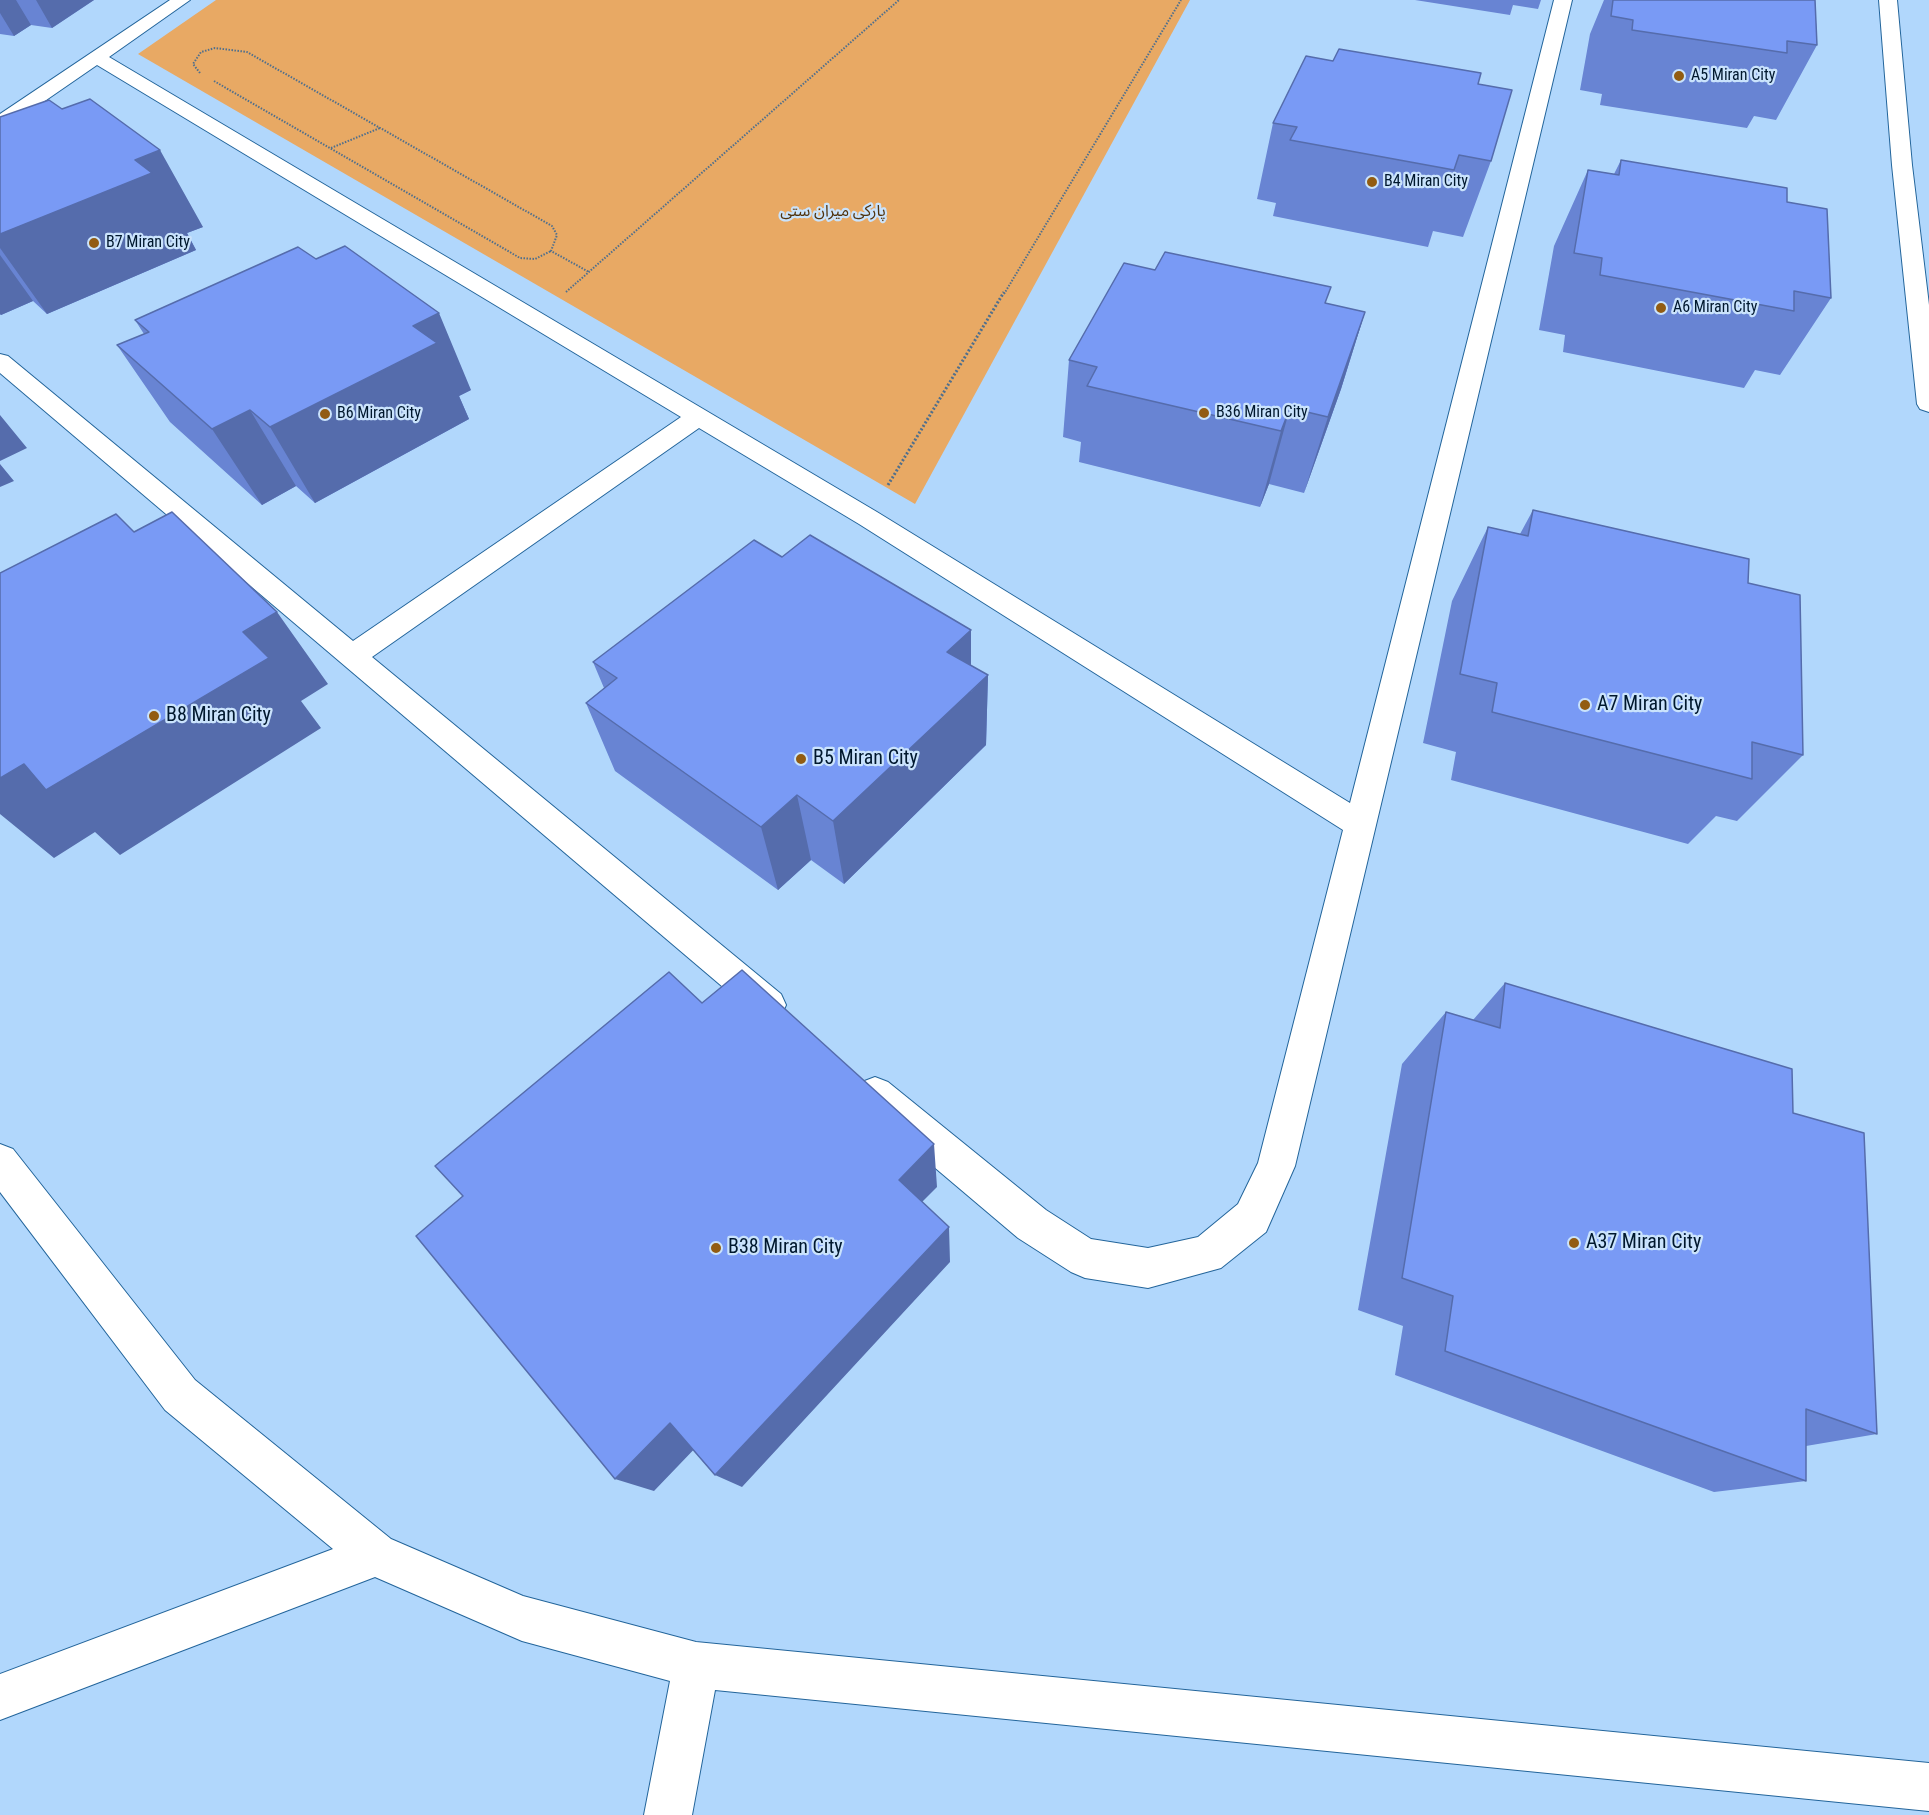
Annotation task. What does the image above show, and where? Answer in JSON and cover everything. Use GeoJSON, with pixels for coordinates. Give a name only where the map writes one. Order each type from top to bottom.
{"type":"FeatureCollection","features":[{"type":"Feature","properties":{"kind":"street"},"geometry":{"type":"LineString","coordinates":[[0,123],[182,0]]}},
{"type":"Feature","properties":{"kind":"street"},"geometry":{"type":"LineString","coordinates":[[857,1078],[1032,1224],[1085,1258],[1148,1269],[1207,1254],[1252,1218],[1276,1166],[1563,0]]}},
{"type":"Feature","properties":{"kind":"street"},"geometry":{"type":"LineString","coordinates":[[1888,0],[1911,166],[1929,405]]}},
{"type":"Feature","properties":{"kind":"street"},"geometry":{"type":"LineString","coordinates":[[96,57],[697,418],[868,518],[1360,825]]}},
{"type":"Feature","properties":{"kind":"street"},"geometry":{"type":"LineString","coordinates":[[0,360],[351,657],[793,1025]]}},
{"type":"Feature","properties":{"kind":"street"},"geometry":{"type":"LineString","coordinates":[[351,657],[697,418]]}},
{"type":"Feature","properties":{"kind":"street"},"geometry":{"type":"LineString","coordinates":[[0,1162],[180,1395],[375,1555],[522,1618],[696,1665],[1929,1787]]}},
{"type":"Feature","properties":{"kind":"street"},"geometry":{"type":"LineString","coordinates":[[0,1696],[375,1555]]}},
{"type":"Feature","properties":{"kind":"street"},"geometry":{"type":"LineString","coordinates":[[668,1815],[696,1665]]}},
{"type":"Feature","properties":{"kind":"path"},"geometry":{"type":"LineString","coordinates":[[534,320],[899,0]]}},
{"type":"Feature","properties":{"kind":"path"},"geometry":{"type":"LineString","coordinates":[[868,518],[1181,0]]}},
{"type":"Feature","properties":{"kind":"path"},"geometry":{"type":"LineString","coordinates":[[224,48],[247,52],[380,128],[552,226],[557,235],[551,251],[535,259],[520,258],[198,72],[193,64],[194,58],[202,50],[224,48]]}},
{"type":"Feature","properties":{"kind":"path"},"geometry":{"type":"LineString","coordinates":[[330,148],[380,128]]}},
{"type":"Feature","properties":{"kind":"path"},"geometry":{"type":"LineString","coordinates":[[551,251],[589,272]]}},
{"type":"Feature","properties":{"kind":"green space","name":"پارکی میران ستی"},"geometry":{"type":"Polygon","coordinates":[[[216,0],[1190,0],[915,504],[138,54],[216,0]]]}},
{"type":"Feature","properties":{"kind":"building"},"geometry":{"type":"Polygon","coordinates":[[[1613,0],[1815,0],[1817,45],[1787,41],[1787,53],[1632,30],[1633,20],[1611,16],[1613,0]]]}},
{"type":"Feature","properties":{"kind":"building"},"geometry":{"type":"Polygon","coordinates":[[[1339,49],[1481,73],[1478,84],[1512,90],[1491,161],[1459,155],[1454,170],[1290,140],[1297,127],[1273,123],[1306,56],[1333,61],[1339,49]]]}},
{"type":"Feature","properties":{"kind":"building"},"geometry":{"type":"Polygon","coordinates":[[[90,99],[160,150],[135,160],[152,173],[0,234],[0,117],[49,100],[62,109],[90,99]]]}},
{"type":"Feature","properties":{"kind":"building"},"geometry":{"type":"Polygon","coordinates":[[[1621,160],[1787,188],[1787,202],[1827,209],[1831,298],[1794,291],[1794,311],[1600,275],[1602,258],[1574,253],[1588,170],[1619,175],[1621,160]]]}},
{"type":"Feature","properties":{"kind":"building"},"geometry":{"type":"Polygon","coordinates":[[[345,246],[439,313],[413,326],[437,343],[270,427],[250,410],[212,429],[117,345],[149,332],[135,320],[298,247],[316,259],[345,246]]]}},
{"type":"Feature","properties":{"kind":"building"},"geometry":{"type":"Polygon","coordinates":[[[1165,252],[1331,287],[1325,303],[1365,312],[1328,417],[1290,408],[1281,431],[1087,386],[1097,367],[1069,360],[1124,263],[1155,270],[1165,252]]]}},
{"type":"Feature","properties":{"kind":"building"},"geometry":{"type":"Polygon","coordinates":[[[1533,510],[1749,559],[1748,583],[1800,595],[1803,755],[1752,742],[1752,779],[1492,712],[1497,683],[1460,674],[1488,527],[1528,536],[1533,510]]]}},
{"type":"Feature","properties":{"kind":"building"},"geometry":{"type":"Polygon","coordinates":[[[172,512],[277,612],[243,632],[269,658],[46,790],[24,764],[0,778],[0,573],[116,514],[134,532],[172,512]]]}},
{"type":"Feature","properties":{"kind":"building"},"geometry":{"type":"Polygon","coordinates":[[[810,535],[971,630],[947,652],[988,675],[833,821],[797,795],[761,827],[586,703],[617,678],[593,662],[754,540],[782,557],[810,535]]]}},
{"type":"Feature","properties":{"kind":"building","name":"B38 Miran City"},"geometry":{"type":"Polygon","coordinates":[[[742,970],[934,1144],[899,1180],[949,1227],[715,1475],[670,1423],[615,1479],[416,1236],[463,1196],[435,1166],[669,972],[702,1003],[742,970]]]}},
{"type":"Feature","properties":{"kind":"building","name":"A37 Miran City"},"geometry":{"type":"Polygon","coordinates":[[[1505,983],[1792,1069],[1793,1113],[1864,1133],[1877,1434],[1806,1409],[1806,1481],[1445,1351],[1453,1296],[1402,1278],[1446,1012],[1500,1028],[1505,983]]]}},
{"type":"Feature","properties":{"kind":"place","name":"A5 Miran City"},"geometry":{"type":"Point","coordinates":[1679,76]}},
{"type":"Feature","properties":{"kind":"place","name":"B4 Miran City"},"geometry":{"type":"Point","coordinates":[1372,182]}},
{"type":"Feature","properties":{"kind":"place","name":"B7 Miran City"},"geometry":{"type":"Point","coordinates":[94,243]}},
{"type":"Feature","properties":{"kind":"place","name":"A6 Miran City"},"geometry":{"type":"Point","coordinates":[1661,308]}},
{"type":"Feature","properties":{"kind":"place","name":"B36 Miran City"},"geometry":{"type":"Point","coordinates":[1204,413]}},
{"type":"Feature","properties":{"kind":"place","name":"B6 Miran City"},"geometry":{"type":"Point","coordinates":[325,414]}},
{"type":"Feature","properties":{"kind":"place","name":"A7 Miran City"},"geometry":{"type":"Point","coordinates":[1585,705]}},
{"type":"Feature","properties":{"kind":"place","name":"B8 Miran City"},"geometry":{"type":"Point","coordinates":[154,716]}},
{"type":"Feature","properties":{"kind":"place","name":"B5 Miran City"},"geometry":{"type":"Point","coordinates":[801,759]}},
{"type":"Feature","properties":{"kind":"place","name":"A37 Miran City"},"geometry":{"type":"Point","coordinates":[1574,1243]}},
{"type":"Feature","properties":{"kind":"place","name":"B38 Miran City"},"geometry":{"type":"Point","coordinates":[716,1248]}}]}
